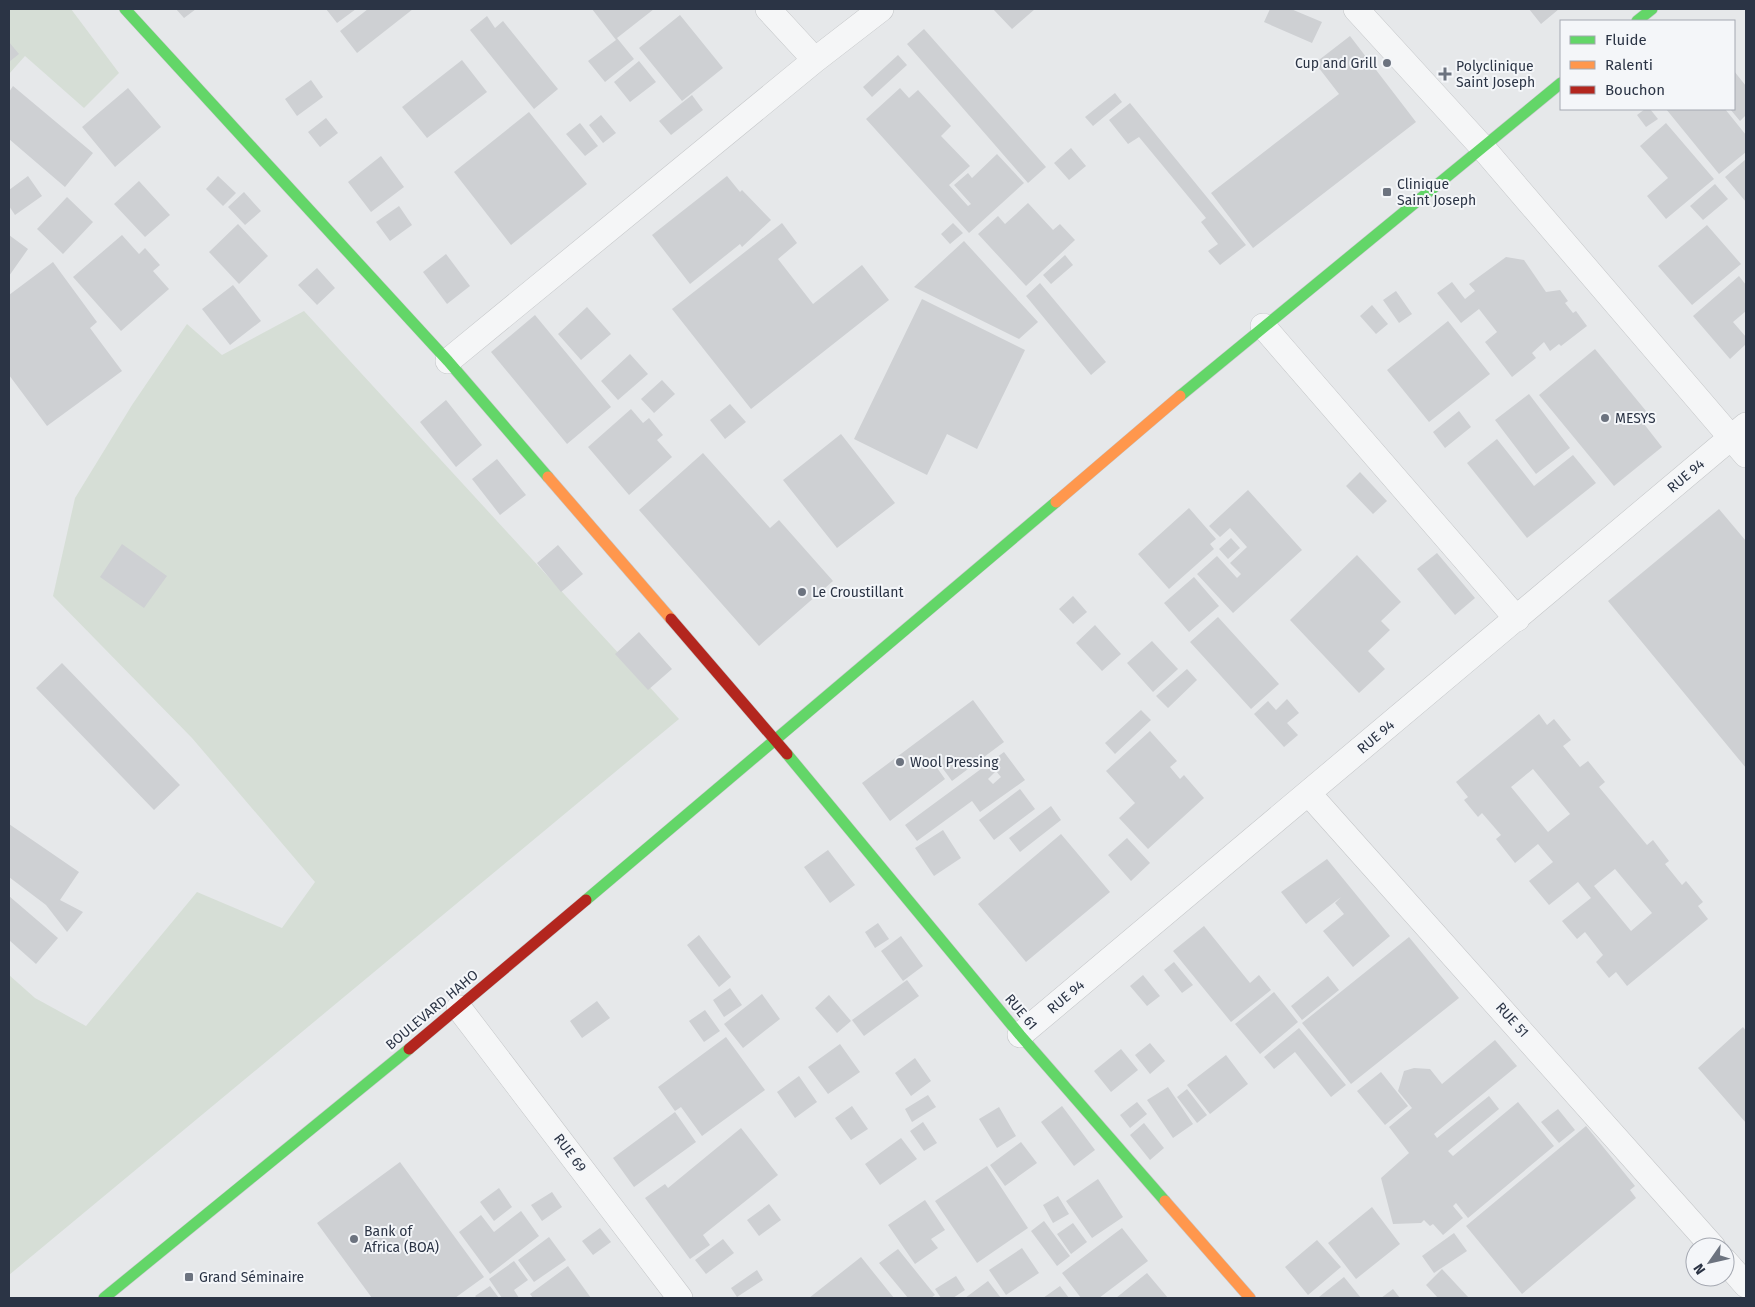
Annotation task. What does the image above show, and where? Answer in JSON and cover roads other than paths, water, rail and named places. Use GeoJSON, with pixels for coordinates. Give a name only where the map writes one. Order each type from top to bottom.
{"type":"FeatureCollection","features":[{"type":"Feature","properties":{"kind":"main road","name":"RUE 61"},"geometry":{"type":"LineString","coordinates":[[125,9],[448,361],[775,740],[1020,1034],[1250,1298]]}},
{"type":"Feature","properties":{"kind":"main road"},"geometry":{"type":"LineString","coordinates":[[1638,20],[1652,9]]}},
{"type":"Feature","properties":{"kind":"main road","name":"BOULEVARD HAHO"},"geometry":{"type":"LineString","coordinates":[[104,1298],[459,1008],[1263,326],[1560,84]]}},
{"type":"Feature","properties":{"kind":"street"},"geometry":{"type":"LineString","coordinates":[[768,9],[815,60]]}},
{"type":"Feature","properties":{"kind":"street"},"geometry":{"type":"LineString","coordinates":[[448,361],[815,60],[881,9]]}},
{"type":"Feature","properties":{"kind":"street"},"geometry":{"type":"LineString","coordinates":[[1356,9],[1741,439]]}},
{"type":"Feature","properties":{"kind":"street"},"geometry":{"type":"LineString","coordinates":[[1263,326],[1517,618]]}},
{"type":"Feature","properties":{"kind":"street","name":"RUE 94"},"geometry":{"type":"LineString","coordinates":[[1020,1034],[1517,618],[1741,439]]}},
{"type":"Feature","properties":{"kind":"street","name":"RUE 51"},"geometry":{"type":"LineString","coordinates":[[1309,794],[1704,1237]]}},
{"type":"Feature","properties":{"kind":"street","name":"RUE 69"},"geometry":{"type":"LineString","coordinates":[[459,1008],[680,1298]]}},
{"type":"Feature","properties":{"kind":"street"},"geometry":{"type":"LineString","coordinates":[[1735,1272],[1746,1285]]}},
{"type":"Feature","properties":{"kind":"place","name":"Cup and Grill"},"geometry":{"type":"Point","coordinates":[1387,63]}},
{"type":"Feature","properties":{"kind":"place","name":"Polyclinique Saint Joseph"},"geometry":{"type":"Point","coordinates":[1445,74]}},
{"type":"Feature","properties":{"kind":"place","name":"Clinique Saint Joseph"},"geometry":{"type":"Point","coordinates":[1387,192]}},
{"type":"Feature","properties":{"kind":"place","name":"MESYS"},"geometry":{"type":"Point","coordinates":[1605,418]}},
{"type":"Feature","properties":{"kind":"place","name":"Le Croustillant"},"geometry":{"type":"Point","coordinates":[802,592]}},
{"type":"Feature","properties":{"kind":"place","name":"Wool Pressing"},"geometry":{"type":"Point","coordinates":[900,762]}},
{"type":"Feature","properties":{"kind":"place","name":"Bank of Africa (BOA)"},"geometry":{"type":"Point","coordinates":[354,1239]}},
{"type":"Feature","properties":{"kind":"place","name":"Grand Séminaire"},"geometry":{"type":"Point","coordinates":[189,1277]}}]}
